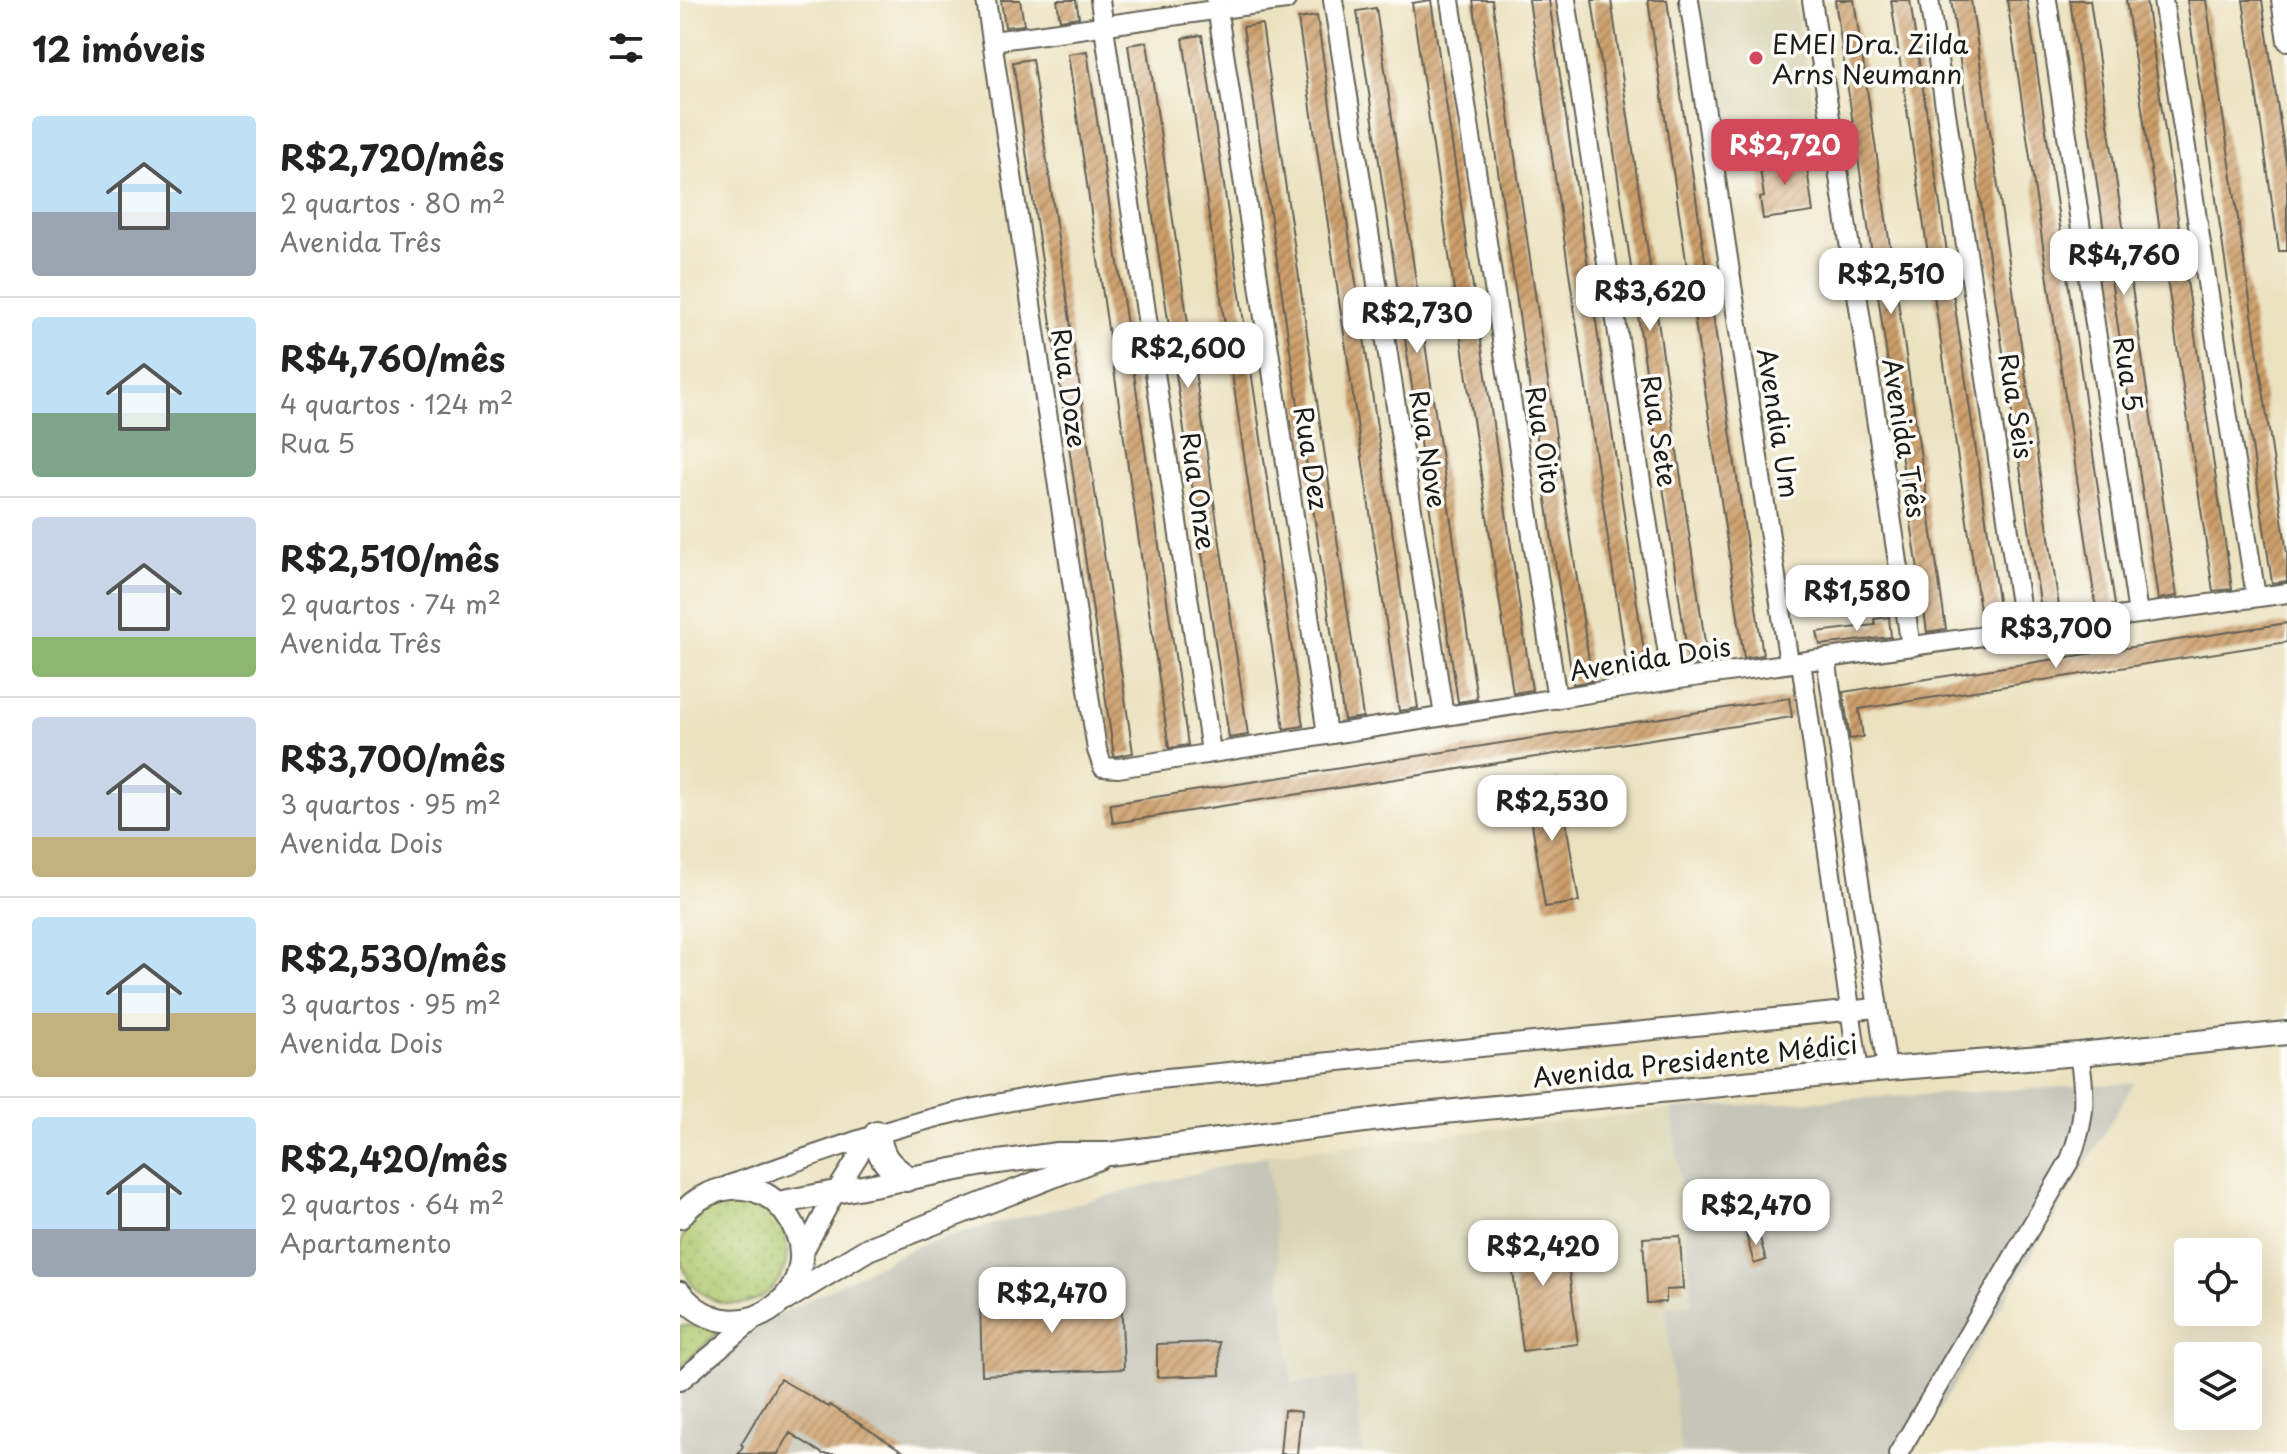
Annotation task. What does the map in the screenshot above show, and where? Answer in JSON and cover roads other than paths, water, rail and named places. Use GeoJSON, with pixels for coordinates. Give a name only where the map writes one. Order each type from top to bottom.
{"type":"FeatureCollection","features":[{"type":"Feature","properties":{"kind":"highway"},"geometry":{"type":"LineString","coordinates":[[874,1136],[885,1162],[906,1178]]}},
{"type":"Feature","properties":{"kind":"main road","name":"Avenida Presidente Médici"},"geometry":{"type":"LineString","coordinates":[[778,1203],[906,1178],[1057,1154],[1109,1154],[1403,1116],[2287,1033]]}},
{"type":"Feature","properties":{"kind":"main road","name":"Avenida Presidente Médici"},"geometry":{"type":"LineString","coordinates":[[755,1319],[868,1249],[1109,1154]]}},
{"type":"Feature","properties":{"kind":"main road"},"geometry":{"type":"LineString","coordinates":[[682,1213],[714,1191],[731,1188],[764,1194],[778,1203],[796,1226],[802,1255],[797,1279],[784,1300]]}},
{"type":"Feature","properties":{"kind":"main road"},"geometry":{"type":"LineString","coordinates":[[680,1293],[691,1314],[737,1322],[755,1319]]}},
{"type":"Feature","properties":{"kind":"street","name":"Rua Doze"},"geometry":{"type":"LineString","coordinates":[[986,0],[1097,750],[1103,767],[1118,768]]}},
{"type":"Feature","properties":{"kind":"street","name":"Rua Onze"},"geometry":{"type":"LineString","coordinates":[[1100,0],[1211,752]]}},
{"type":"Feature","properties":{"kind":"street"},"geometry":{"type":"LineString","coordinates":[[993,41],[1105,27],[1216,4],[1286,0]]}},
{"type":"Feature","properties":{"kind":"street","name":"Rua Nove"},"geometry":{"type":"LineString","coordinates":[[1333,0],[1444,716]]}},
{"type":"Feature","properties":{"kind":"street","name":"Rua Oito"},"geometry":{"type":"LineString","coordinates":[[1450,0],[1557,699]]}},
{"type":"Feature","properties":{"kind":"street","name":"Rua Sete"},"geometry":{"type":"LineString","coordinates":[[1566,0],[1672,680]]}},
{"type":"Feature","properties":{"kind":"street","name":"Avendia Um"},"geometry":{"type":"LineString","coordinates":[[1689,0],[1859,1072]]}},
{"type":"Feature","properties":{"kind":"street","name":"Avenida Três"},"geometry":{"type":"LineString","coordinates":[[1812,0],[1911,647]]}},
{"type":"Feature","properties":{"kind":"street","name":"Rua Seis"},"geometry":{"type":"LineString","coordinates":[[1929,0],[2024,631]]}},
{"type":"Feature","properties":{"kind":"street","name":"Rua 5"},"geometry":{"type":"LineString","coordinates":[[2047,0],[2138,614]]}},
{"type":"Feature","properties":{"kind":"street"},"geometry":{"type":"LineString","coordinates":[[2163,0],[2256,597]]}},
{"type":"Feature","properties":{"kind":"street"},"geometry":{"type":"LineString","coordinates":[[2281,0],[2287,41]]}},
{"type":"Feature","properties":{"kind":"street","name":"Rua Dez"},"geometry":{"type":"LineString","coordinates":[[1216,4],[1327,734]]}},
{"type":"Feature","properties":{"kind":"street","name":"Avenida Dois"},"geometry":{"type":"LineString","coordinates":[[1118,768],[1672,680],[2287,593]]}},
{"type":"Feature","properties":{"kind":"street"},"geometry":{"type":"LineString","coordinates":[[1826,658],[1887,1069]]}},
{"type":"Feature","properties":{"kind":"street"},"geometry":{"type":"LineString","coordinates":[[714,1191],[874,1136],[955,1113],[1049,1093],[1876,1008]]}},
{"type":"Feature","properties":{"kind":"street"},"geometry":{"type":"LineString","coordinates":[[1898,1454],[2070,1160],[2085,1111],[2079,1054]]}},
{"type":"Feature","properties":{"kind":"street"},"geometry":{"type":"LineString","coordinates":[[802,1255],[835,1193],[874,1136]]}},
{"type":"Feature","properties":{"kind":"street"},"geometry":{"type":"LineString","coordinates":[[680,1381],[755,1319]]}},
{"type":"Feature","properties":{"kind":"place","name":"EMEI Dra. Zilda Arns Neumann"},"geometry":{"type":"Point","coordinates":[1756,58]}}]}
